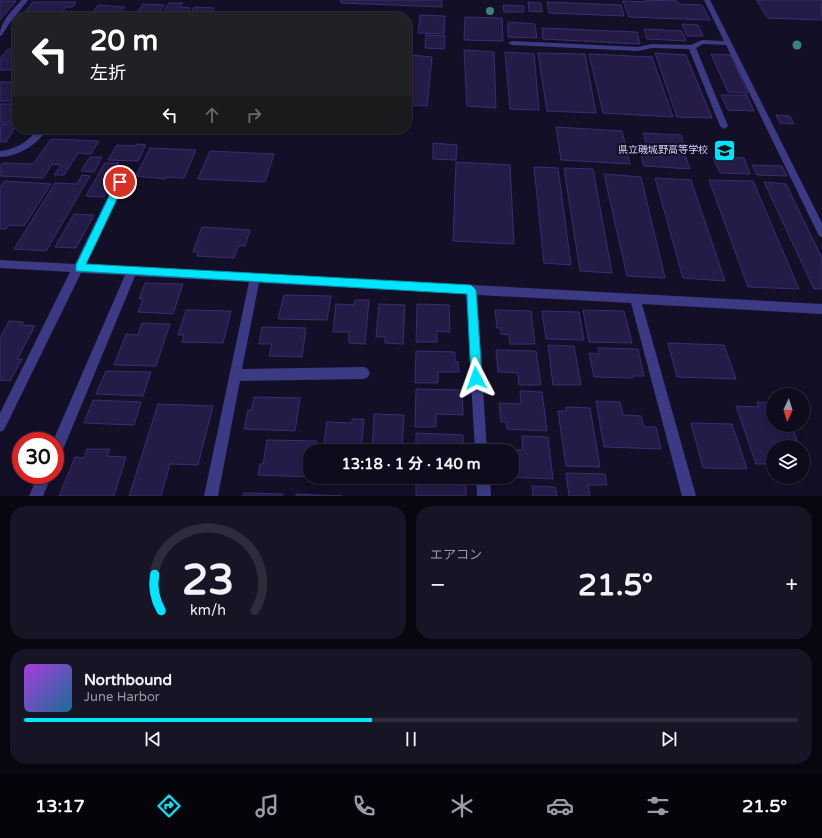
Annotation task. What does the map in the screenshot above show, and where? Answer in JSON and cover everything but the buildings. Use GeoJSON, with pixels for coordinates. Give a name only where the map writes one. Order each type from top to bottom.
{"type":"FeatureCollection","features":[{"type":"Feature","properties":{"kind":"street"},"geometry":{"type":"LineString","coordinates":[[15,12],[25,0]]}},
{"type":"Feature","properties":{"kind":"street"},"geometry":{"type":"LineString","coordinates":[[707,0],[822,233]]}},
{"type":"Feature","properties":{"kind":"street"},"geometry":{"type":"LineString","coordinates":[[0,34],[12,16]]}},
{"type":"Feature","properties":{"kind":"street"},"geometry":{"type":"LineString","coordinates":[[512,43],[638,49],[652,46],[692,47],[702,42],[729,43]]}},
{"type":"Feature","properties":{"kind":"street"},"geometry":{"type":"LineString","coordinates":[[692,47],[724,126]]}},
{"type":"Feature","properties":{"kind":"street"},"geometry":{"type":"LineString","coordinates":[[0,154],[7,155],[36,138],[39,134]]}},
{"type":"Feature","properties":{"kind":"street"},"geometry":{"type":"LineString","coordinates":[[0,426],[120,182]]}},
{"type":"Feature","properties":{"kind":"street"},"geometry":{"type":"LineString","coordinates":[[0,264],[822,309]]}},
{"type":"Feature","properties":{"kind":"street"},"geometry":{"type":"LineString","coordinates":[[64,432],[132,272]]}},
{"type":"Feature","properties":{"kind":"street"},"geometry":{"type":"LineString","coordinates":[[211,496],[255,278]]}},
{"type":"Feature","properties":{"kind":"street"},"geometry":{"type":"LineString","coordinates":[[471,290],[481,444]]}},
{"type":"Feature","properties":{"kind":"street"},"geometry":{"type":"LineString","coordinates":[[635,299],[689,496]]}},
{"type":"Feature","properties":{"kind":"street"},"geometry":{"type":"LineString","coordinates":[[235,375],[364,374]]}},
{"type":"Feature","properties":{"kind":"street"},"geometry":{"type":"LineString","coordinates":[[36,496],[41,484]]}},
{"type":"Feature","properties":{"kind":"street"},"geometry":{"type":"LineString","coordinates":[[483,484],[484,496]]}},
{"type":"Feature","properties":{"kind":"place","name":"県立磯城野高等学校"},"geometry":{"type":"Point","coordinates":[724,150]}},
{"type":"Feature","properties":{"kind":"route"},"geometry":{"type":"LineString","coordinates":[[120,182],[79,268],[471,290],[476,378]]}}]}
